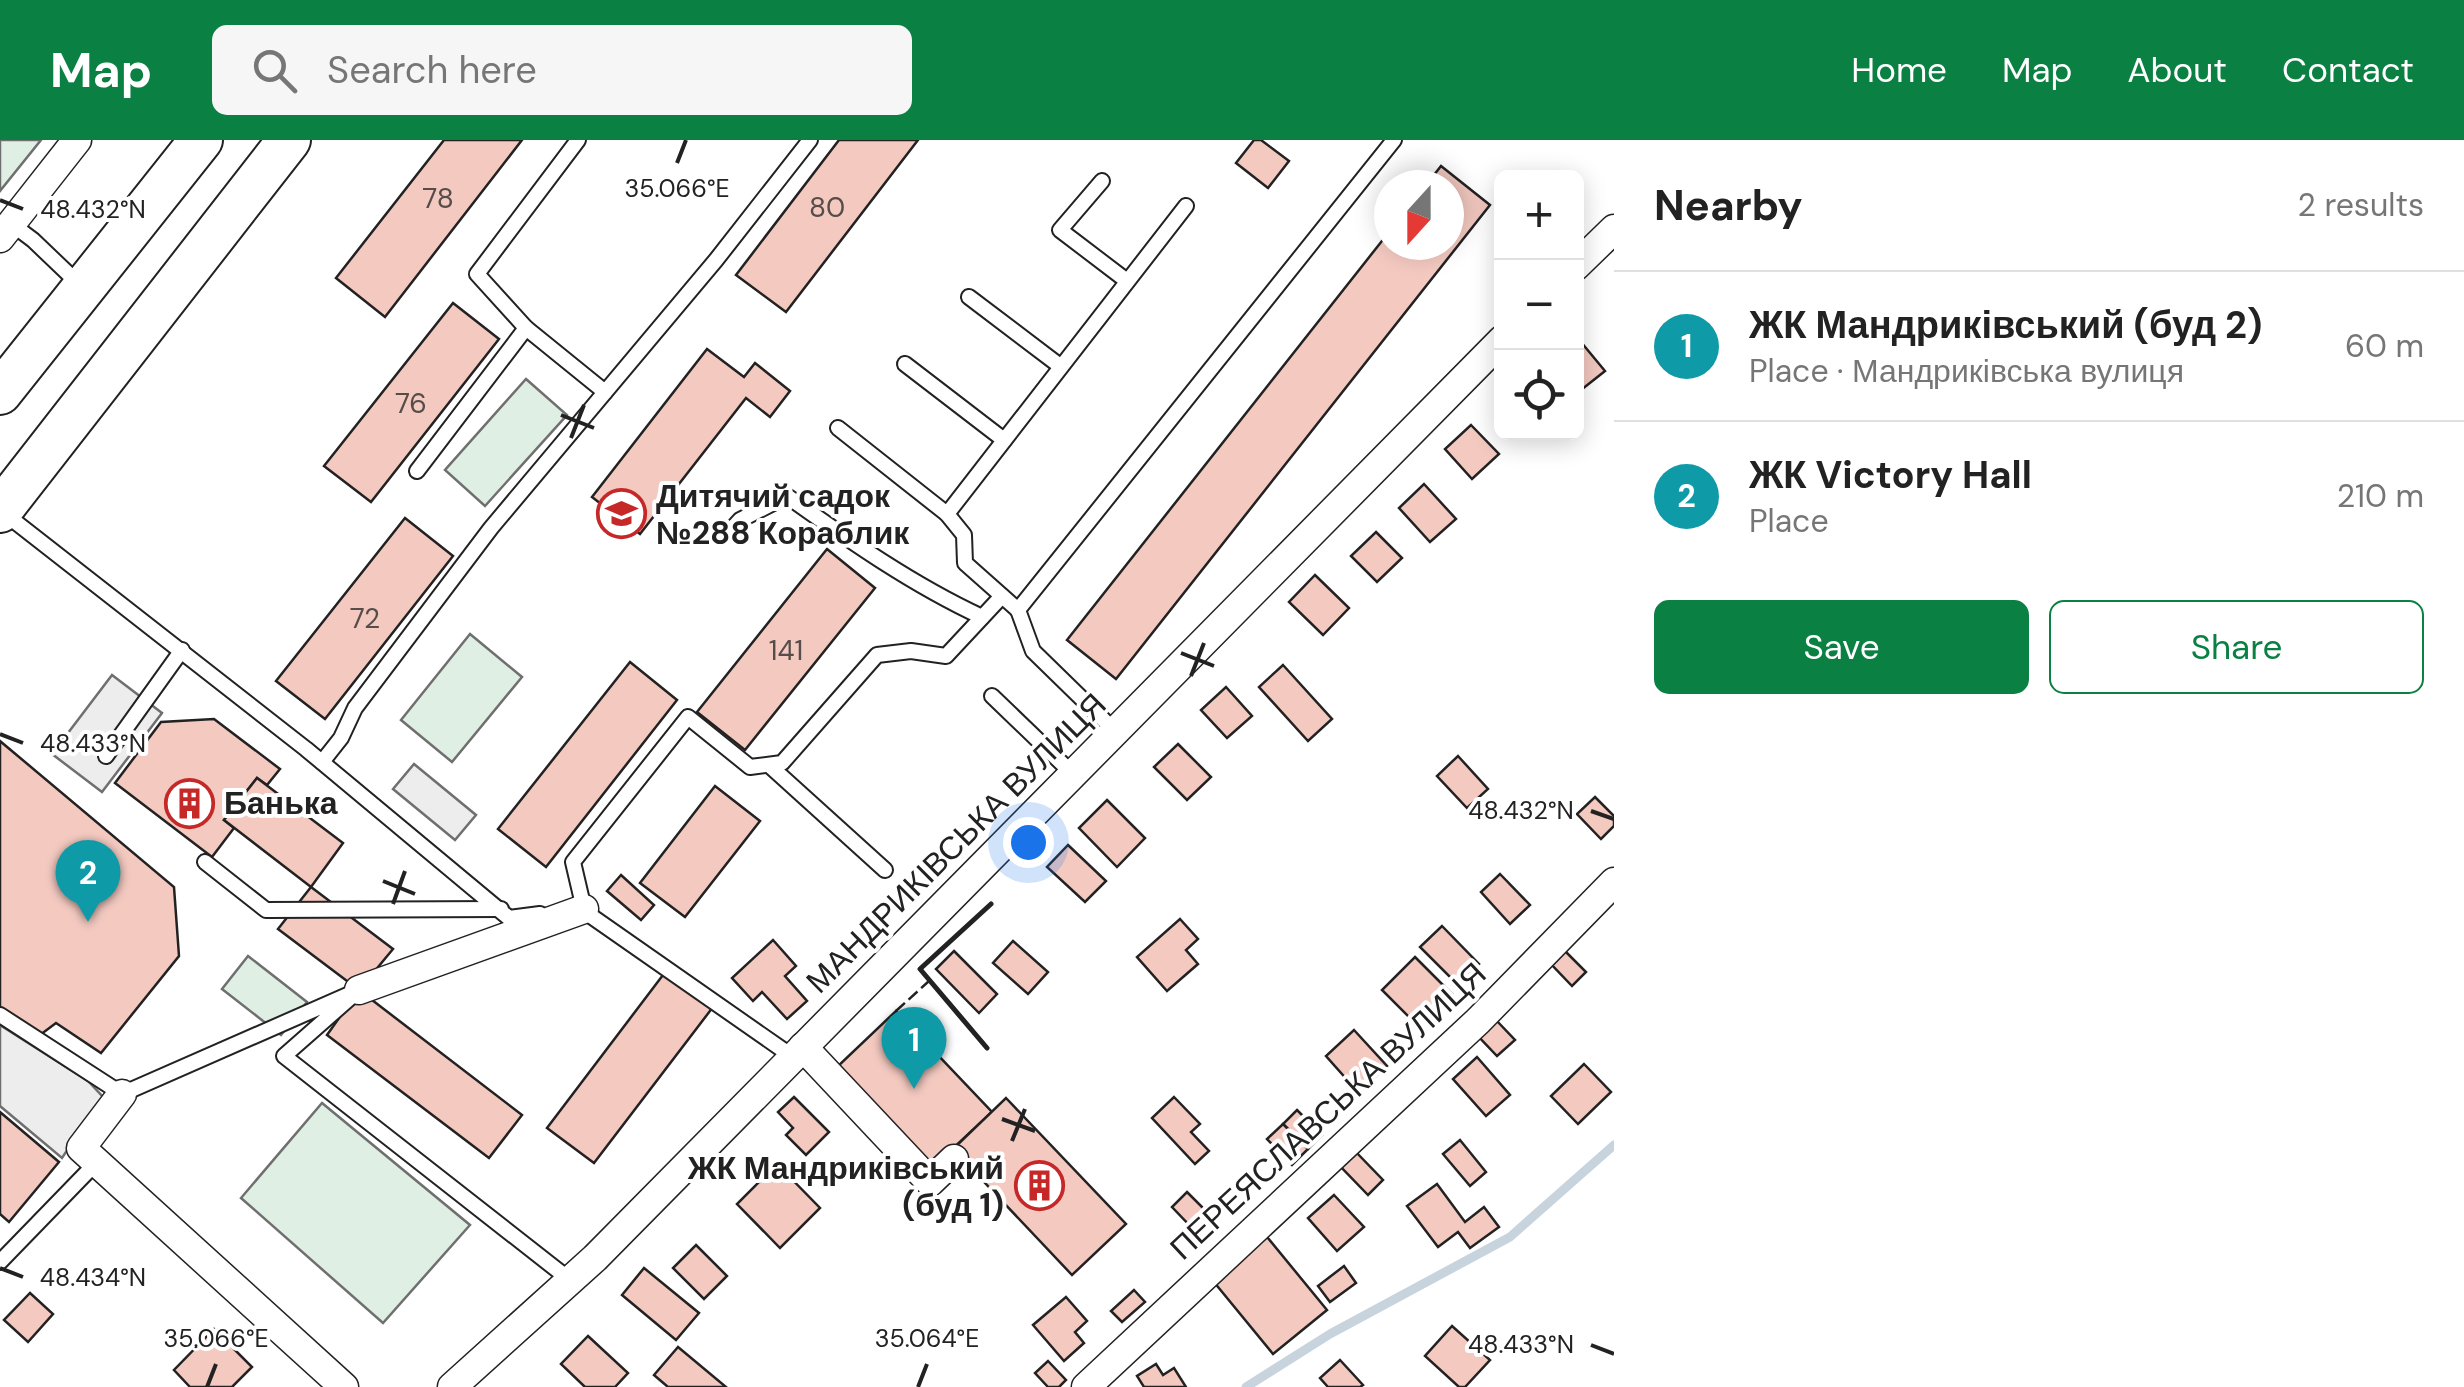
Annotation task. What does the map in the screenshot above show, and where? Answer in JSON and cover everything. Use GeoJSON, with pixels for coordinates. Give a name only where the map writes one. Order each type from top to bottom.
{"type":"FeatureCollection","features":[{"type":"Feature","properties":{"kind":"main road"},"geometry":{"type":"LineString","coordinates":[[0,393],[202,140]]}},
{"type":"Feature","properties":{"kind":"main road"},"geometry":{"type":"LineString","coordinates":[[0,510],[289,140]]}},
{"type":"Feature","properties":{"kind":"street"},"geometry":{"type":"LineString","coordinates":[[4,226],[77,140]]}},
{"type":"Feature","properties":{"kind":"street"},"geometry":{"type":"LineString","coordinates":[[1582,260],[1614,230]]}},
{"type":"Feature","properties":{"kind":"street","name":"МАНДРИКІВСЬКА ВУЛИЦЯ"},"geometry":{"type":"LineString","coordinates":[[452,1387],[570,1280],[1494,348]]}},
{"type":"Feature","properties":{"kind":"street","name":"ПЕРЕЯСЛАВСЬКА ВУЛИЦЯ"},"geometry":{"type":"LineString","coordinates":[[1086,1387],[1478,1021],[1614,882]]}},
{"type":"Feature","properties":{"kind":"street"},"geometry":{"type":"LineString","coordinates":[[798,1052],[930,1182],[954,1159]]}},
{"type":"Feature","properties":{"kind":"street"},"geometry":{"type":"LineString","coordinates":[[122,1094],[81,1148],[344,1387]]}},
{"type":"Feature","properties":{"kind":"lane"},"geometry":{"type":"LineString","coordinates":[[578,140],[477,274],[526,328],[605,392]]}},
{"type":"Feature","properties":{"kind":"lane"},"geometry":{"type":"LineString","coordinates":[[322,762],[341,738],[355,708],[491,528],[810,140]]}},
{"type":"Feature","properties":{"kind":"lane"},"geometry":{"type":"LineString","coordinates":[[1018,610],[1394,140]]}},
{"type":"Feature","properties":{"kind":"lane"},"geometry":{"type":"LineString","coordinates":[[1102,181],[1060,230],[1126,281]]}},
{"type":"Feature","properties":{"kind":"lane"},"geometry":{"type":"LineString","coordinates":[[947,514],[1186,206]]}},
{"type":"Feature","properties":{"kind":"lane"},"geometry":{"type":"LineString","coordinates":[[4,226],[33,240],[83,288]]}},
{"type":"Feature","properties":{"kind":"lane"},"geometry":{"type":"LineString","coordinates":[[969,297],[1060,366]]}},
{"type":"Feature","properties":{"kind":"lane"},"geometry":{"type":"LineString","coordinates":[[416,472],[526,328]]}},
{"type":"Feature","properties":{"kind":"lane"},"geometry":{"type":"LineString","coordinates":[[904,364],[1004,440]]}},
{"type":"Feature","properties":{"kind":"lane"},"geometry":{"type":"LineString","coordinates":[[838,428],[947,514],[964,536],[965,564],[1018,610],[1032,651],[1116,732]]}},
{"type":"Feature","properties":{"kind":"lane"},"geometry":{"type":"LineString","coordinates":[[730,532],[740,520],[788,496],[891,568],[982,617]]}},
{"type":"Feature","properties":{"kind":"lane"},"geometry":{"type":"LineString","coordinates":[[0,510],[322,762],[509,918],[584,909]]}},
{"type":"Feature","properties":{"kind":"lane"},"geometry":{"type":"LineString","coordinates":[[584,909],[573,862],[688,717],[750,767],[782,763],[877,655],[911,650],[946,656],[1002,596]]}},
{"type":"Feature","properties":{"kind":"lane"},"geometry":{"type":"LineString","coordinates":[[106,756],[182,650]]}},
{"type":"Feature","properties":{"kind":"lane"},"geometry":{"type":"LineString","coordinates":[[992,696],[1074,775]]}},
{"type":"Feature","properties":{"kind":"lane"},"geometry":{"type":"LineString","coordinates":[[770,764],[885,870]]}},
{"type":"Feature","properties":{"kind":"lane"},"geometry":{"type":"LineString","coordinates":[[205,862],[266,910],[584,909],[798,1052]]}},
{"type":"Feature","properties":{"kind":"lane"},"geometry":{"type":"LineString","coordinates":[[570,1280],[284,1056],[326,1002],[584,909]]}},
{"type":"Feature","properties":{"kind":"lane"},"geometry":{"type":"LineString","coordinates":[[0,1015],[122,1094],[359,990]]}},
{"type":"Feature","properties":{"kind":"lane"},"geometry":{"type":"LineString","coordinates":[[0,1262],[96,1163]]}},
{"type":"Feature","properties":{"kind":"green space"},"geometry":{"type":"Polygon","coordinates":[[[0,140],[41,140],[0,191],[0,140]]]}},
{"type":"Feature","properties":{"kind":"green space"},"geometry":{"type":"Polygon","coordinates":[[[526,379],[567,415],[485,506],[445,470],[526,379]]]}},
{"type":"Feature","properties":{"kind":"green space"},"geometry":{"type":"Polygon","coordinates":[[[470,634],[522,677],[452,762],[401,720],[470,634]]]}},
{"type":"Feature","properties":{"kind":"green space"},"geometry":{"type":"Polygon","coordinates":[[[248,956],[307,1002],[281,1035],[222,989],[248,956]]]}},
{"type":"Feature","properties":{"kind":"green space"},"geometry":{"type":"Polygon","coordinates":[[[322,1103],[470,1225],[383,1323],[241,1198],[322,1103]]]}},
{"type":"Feature","properties":{"kind":"shaded area"},"geometry":{"type":"Polygon","coordinates":[[[112,675],[162,713],[102,792],[52,754],[112,675]]]}},
{"type":"Feature","properties":{"kind":"shaded area"},"geometry":{"type":"Polygon","coordinates":[[[414,764],[476,815],[455,840],[393,789],[414,764]]]}},
{"type":"Feature","properties":{"kind":"shaded area"},"geometry":{"type":"Polygon","coordinates":[[[0,1025],[88,1081],[103,1097],[62,1158],[0,1106],[0,1025]]]}},
{"type":"Feature","properties":{"kind":"building"},"geometry":{"type":"Polygon","coordinates":[[[444,140],[522,140],[385,317],[336,278],[444,140]]]}},
{"type":"Feature","properties":{"kind":"building"},"geometry":{"type":"Polygon","coordinates":[[[839,140],[918,140],[786,312],[736,275],[839,140]]]}},
{"type":"Feature","properties":{"kind":"building"},"geometry":{"type":"Polygon","coordinates":[[[1254,140],[1261,140],[1289,161],[1268,188],[1236,163],[1254,140]]]}},
{"type":"Feature","properties":{"kind":"building"},"geometry":{"type":"Polygon","coordinates":[[[1464,184],[1490,205],[1464,238],[1464,184]]]}},
{"type":"Feature","properties":{"kind":"building"},"geometry":{"type":"Polygon","coordinates":[[[1374,251],[1374,260],[1447,260],[1116,679],[1067,640],[1374,251]]]}},
{"type":"Feature","properties":{"kind":"building"},"geometry":{"type":"Polygon","coordinates":[[[453,303],[499,339],[371,502],[324,466],[453,303]]]}},
{"type":"Feature","properties":{"kind":"building"},"geometry":{"type":"Polygon","coordinates":[[[1584,346],[1605,371],[1584,388],[1584,346]]]}},
{"type":"Feature","properties":{"kind":"building"},"geometry":{"type":"Polygon","coordinates":[[[707,349],[744,377],[755,363],[790,391],[770,417],[746,398],[640,534],[592,497],[707,349]]]}},
{"type":"Feature","properties":{"kind":"building"},"geometry":{"type":"Polygon","coordinates":[[[1471,425],[1499,454],[1472,479],[1445,449],[1471,425]]]}},
{"type":"Feature","properties":{"kind":"building"},"geometry":{"type":"Polygon","coordinates":[[[1424,484],[1456,519],[1430,542],[1399,508],[1424,484]]]}},
{"type":"Feature","properties":{"kind":"building"},"geometry":{"type":"Polygon","coordinates":[[[405,518],[453,556],[325,719],[276,681],[405,518]]]}},
{"type":"Feature","properties":{"kind":"building"},"geometry":{"type":"Polygon","coordinates":[[[1376,532],[1402,558],[1377,582],[1351,556],[1376,532]]]}},
{"type":"Feature","properties":{"kind":"building"},"geometry":{"type":"Polygon","coordinates":[[[827,549],[875,588],[745,750],[697,712],[827,549]]]}},
{"type":"Feature","properties":{"kind":"building"},"geometry":{"type":"Polygon","coordinates":[[[1315,575],[1349,608],[1323,635],[1289,602],[1315,575]]]}},
{"type":"Feature","properties":{"kind":"building"},"geometry":{"type":"Polygon","coordinates":[[[630,662],[677,700],[546,867],[498,829],[630,662]]]}},
{"type":"Feature","properties":{"kind":"building"},"geometry":{"type":"Polygon","coordinates":[[[1283,665],[1332,719],[1308,741],[1259,687],[1283,665]]]}},
{"type":"Feature","properties":{"kind":"building"},"geometry":{"type":"Polygon","coordinates":[[[1226,687],[1252,716],[1227,738],[1201,710],[1226,687]]]}},
{"type":"Feature","properties":{"kind":"building","name":"Банька"},"geometry":{"type":"Polygon","coordinates":[[[214,719],[280,769],[267,785],[257,778],[224,820],[234,828],[212,857],[115,783],[161,722],[214,719]]]}},
{"type":"Feature","properties":{"kind":"building"},"geometry":{"type":"Polygon","coordinates":[[[0,741],[174,887],[179,956],[101,1053],[56,1023],[40,1035],[0,1008],[0,741]]]}},
{"type":"Feature","properties":{"kind":"building"},"geometry":{"type":"Polygon","coordinates":[[[1178,744],[1211,777],[1187,800],[1154,767],[1178,744]]]}},
{"type":"Feature","properties":{"kind":"building"},"geometry":{"type":"Polygon","coordinates":[[[1458,756],[1488,789],[1467,808],[1437,776],[1458,756]]]}},
{"type":"Feature","properties":{"kind":"building"},"geometry":{"type":"Polygon","coordinates":[[[257,778],[343,843],[311,887],[224,820],[257,778]]]}},
{"type":"Feature","properties":{"kind":"building"},"geometry":{"type":"Polygon","coordinates":[[[715,786],[760,821],[685,917],[640,883],[715,786]]]}},
{"type":"Feature","properties":{"kind":"building"},"geometry":{"type":"Polygon","coordinates":[[[1595,797],[1614,816],[1614,826],[1601,839],[1577,814],[1595,797]]]}},
{"type":"Feature","properties":{"kind":"building"},"geometry":{"type":"Polygon","coordinates":[[[1107,800],[1145,838],[1117,867],[1079,828],[1107,800]]]}},
{"type":"Feature","properties":{"kind":"building"},"geometry":{"type":"Polygon","coordinates":[[[1068,845],[1106,881],[1085,902],[1047,867],[1068,845]]]}},
{"type":"Feature","properties":{"kind":"building"},"geometry":{"type":"Polygon","coordinates":[[[1500,874],[1530,905],[1510,924],[1481,892],[1500,874]]]}},
{"type":"Feature","properties":{"kind":"building"},"geometry":{"type":"Polygon","coordinates":[[[621,875],[654,905],[641,920],[607,891],[621,875]]]}},
{"type":"Feature","properties":{"kind":"building"},"geometry":{"type":"Polygon","coordinates":[[[311,887],[393,949],[359,990],[278,929],[311,887]]]}},
{"type":"Feature","properties":{"kind":"building"},"geometry":{"type":"Polygon","coordinates":[[[1180,919],[1198,939],[1186,950],[1198,964],[1167,991],[1137,957],[1180,919]]]}},
{"type":"Feature","properties":{"kind":"building"},"geometry":{"type":"Polygon","coordinates":[[[1442,926],[1479,964],[1458,985],[1420,947],[1442,926]]]}},
{"type":"Feature","properties":{"kind":"building"},"geometry":{"type":"Polygon","coordinates":[[[773,940],[796,966],[785,976],[807,1001],[787,1019],[762,992],[753,1001],[732,978],[773,940]]]}},
{"type":"Feature","properties":{"kind":"building"},"geometry":{"type":"Polygon","coordinates":[[[1013,941],[1048,972],[1028,994],[993,963],[1013,941]]]}},
{"type":"Feature","properties":{"kind":"building"},"geometry":{"type":"Polygon","coordinates":[[[954,951],[997,994],[979,1013],[936,969],[954,951]]]}},
{"type":"Feature","properties":{"kind":"building"},"geometry":{"type":"Polygon","coordinates":[[[1565,951],[1586,972],[1572,986],[1551,964],[1565,951]]]}},
{"type":"Feature","properties":{"kind":"building"},"geometry":{"type":"Polygon","coordinates":[[[1415,957],[1452,994],[1418,1026],[1382,990],[1415,957]]]}},
{"type":"Feature","properties":{"kind":"building"},"geometry":{"type":"Polygon","coordinates":[[[666,971],[713,1007],[594,1163],[547,1128],[666,971]]]}},
{"type":"Feature","properties":{"kind":"building"},"geometry":{"type":"Polygon","coordinates":[[[359,990],[522,1115],[489,1158],[327,1035],[359,990]]]}},
{"type":"Feature","properties":{"kind":"building"},"geometry":{"type":"Polygon","coordinates":[[[896,1011],[992,1112],[932,1168],[837,1067],[896,1011]]]}},
{"type":"Feature","properties":{"kind":"building"},"geometry":{"type":"Polygon","coordinates":[[[1496,1020],[1515,1040],[1497,1056],[1478,1036],[1496,1020]]]}},
{"type":"Feature","properties":{"kind":"building"},"geometry":{"type":"Polygon","coordinates":[[[1354,1030],[1387,1066],[1358,1092],[1326,1056],[1354,1030]]]}},
{"type":"Feature","properties":{"kind":"building"},"geometry":{"type":"Polygon","coordinates":[[[1477,1057],[1510,1095],[1486,1116],[1453,1079],[1477,1057]]]}},
{"type":"Feature","properties":{"kind":"building"},"geometry":{"type":"Polygon","coordinates":[[[1584,1064],[1611,1092],[1578,1124],[1551,1096],[1584,1064]]]}},
{"type":"Feature","properties":{"kind":"building"},"geometry":{"type":"Polygon","coordinates":[[[794,1097],[829,1132],[806,1155],[786,1135],[793,1128],[778,1112],[794,1097]]]}},
{"type":"Feature","properties":{"kind":"building"},"geometry":{"type":"Polygon","coordinates":[[[1174,1097],[1200,1124],[1191,1132],[1209,1151],[1195,1164],[1152,1118],[1174,1097]]]}},
{"type":"Feature","properties":{"kind":"building","name":"ЖК Мандриківський (буд 1)"},"geometry":{"type":"Polygon","coordinates":[[[1006,1098],[1126,1224],[1072,1275],[953,1149],[1006,1098]]]}},
{"type":"Feature","properties":{"kind":"building"},"geometry":{"type":"Polygon","coordinates":[[[1297,1110],[1322,1135],[1308,1149],[1283,1124],[1297,1110]]]}},
{"type":"Feature","properties":{"kind":"building"},"geometry":{"type":"Polygon","coordinates":[[[0,1112],[59,1162],[9,1222],[0,1214],[0,1112]]]}},
{"type":"Feature","properties":{"kind":"building"},"geometry":{"type":"Polygon","coordinates":[[[1283,1124],[1308,1149],[1292,1165],[1267,1139],[1283,1124]]]}},
{"type":"Feature","properties":{"kind":"building"},"geometry":{"type":"Polygon","coordinates":[[[1460,1140],[1486,1172],[1470,1186],[1443,1154],[1460,1140]]]}},
{"type":"Feature","properties":{"kind":"building"},"geometry":{"type":"Polygon","coordinates":[[[1354,1150],[1383,1180],[1368,1195],[1339,1165],[1354,1150]]]}},
{"type":"Feature","properties":{"kind":"building"},"geometry":{"type":"Polygon","coordinates":[[[777,1164],[820,1208],[780,1248],[737,1204],[777,1164]]]}},
{"type":"Feature","properties":{"kind":"building"},"geometry":{"type":"Polygon","coordinates":[[[1437,1184],[1465,1222],[1484,1207],[1499,1227],[1470,1248],[1458,1232],[1438,1247],[1407,1206],[1437,1184]]]}},
{"type":"Feature","properties":{"kind":"building"},"geometry":{"type":"Polygon","coordinates":[[[1187,1192],[1211,1216],[1195,1231],[1172,1207],[1187,1192]]]}},
{"type":"Feature","properties":{"kind":"building"},"geometry":{"type":"Polygon","coordinates":[[[1334,1195],[1364,1227],[1337,1251],[1308,1218],[1334,1195]]]}},
{"type":"Feature","properties":{"kind":"building"},"geometry":{"type":"Polygon","coordinates":[[[1263,1232],[1327,1310],[1273,1354],[1209,1276],[1263,1232]]]}},
{"type":"Feature","properties":{"kind":"building"},"geometry":{"type":"Polygon","coordinates":[[[696,1245],[727,1276],[704,1299],[673,1268],[696,1245]]]}},
{"type":"Feature","properties":{"kind":"building"},"geometry":{"type":"Polygon","coordinates":[[[1344,1266],[1356,1283],[1330,1302],[1318,1286],[1344,1266]]]}},
{"type":"Feature","properties":{"kind":"building"},"geometry":{"type":"Polygon","coordinates":[[[644,1268],[699,1313],[676,1340],[622,1295],[644,1268]]]}},
{"type":"Feature","properties":{"kind":"building"},"geometry":{"type":"Polygon","coordinates":[[[1134,1290],[1145,1302],[1122,1322],[1111,1311],[1134,1290]]]}},
{"type":"Feature","properties":{"kind":"building"},"geometry":{"type":"Polygon","coordinates":[[[30,1293],[53,1314],[28,1342],[4,1320],[30,1293]]]}},
{"type":"Feature","properties":{"kind":"building"},"geometry":{"type":"Polygon","coordinates":[[[1066,1297],[1087,1321],[1075,1332],[1084,1343],[1064,1361],[1033,1325],[1066,1297]]]}},
{"type":"Feature","properties":{"kind":"building"},"geometry":{"type":"Polygon","coordinates":[[[1452,1326],[1490,1360],[1465,1387],[1459,1387],[1425,1356],[1452,1326]]]}},
{"type":"Feature","properties":{"kind":"building"},"geometry":{"type":"Polygon","coordinates":[[[214,1329],[252,1367],[232,1387],[190,1387],[174,1370],[214,1329]]]}},
{"type":"Feature","properties":{"kind":"building"},"geometry":{"type":"Polygon","coordinates":[[[588,1336],[628,1373],[615,1387],[585,1387],[561,1364],[588,1336]]]}},
{"type":"Feature","properties":{"kind":"building"},"geometry":{"type":"Polygon","coordinates":[[[678,1347],[726,1387],[668,1387],[654,1375],[678,1347]]]}},
{"type":"Feature","properties":{"kind":"building"},"geometry":{"type":"Polygon","coordinates":[[[1340,1360],[1363,1385],[1328,1387],[1320,1378],[1340,1360]]]}},
{"type":"Feature","properties":{"kind":"building"},"geometry":{"type":"Polygon","coordinates":[[[1048,1361],[1066,1380],[1059,1387],[1048,1387],[1035,1373],[1048,1361]]]}},
{"type":"Feature","properties":{"kind":"building"},"geometry":{"type":"Polygon","coordinates":[[[1156,1364],[1163,1375],[1174,1368],[1186,1387],[1144,1387],[1137,1376],[1156,1364]]]}},
{"type":"Feature","properties":{"kind":"waterway"},"geometry":{"type":"LineString","coordinates":[[1246,1387],[1330,1334],[1510,1237],[1614,1145]]}},
{"type":"Feature","properties":{"kind":"fence"},"geometry":{"type":"LineString","coordinates":[[896,1011],[929,981]]}},
{"type":"Feature","properties":{"kind":"wall"},"geometry":{"type":"LineString","coordinates":[[987,1048],[920,969],[991,904]]}},
{"type":"Feature","properties":{"kind":"place","name":"Дитячий садок №288 Кораблик"},"geometry":{"type":"Point","coordinates":[621,514]}},
{"type":"Feature","properties":{"kind":"place","name":"Банька"},"geometry":{"type":"Point","coordinates":[189,803]}},
{"type":"Feature","properties":{"kind":"place","name":"ЖК Victory Hall"},"geometry":{"type":"Point","coordinates":[88,922]}},
{"type":"Feature","properties":{"kind":"place","name":"ЖК Мандриківський (буд 2)"},"geometry":{"type":"Point","coordinates":[914,1089]}},
{"type":"Feature","properties":{"kind":"place","name":"ЖК Мандриківський (буд 1)"},"geometry":{"type":"Point","coordinates":[1039,1186]}}]}
